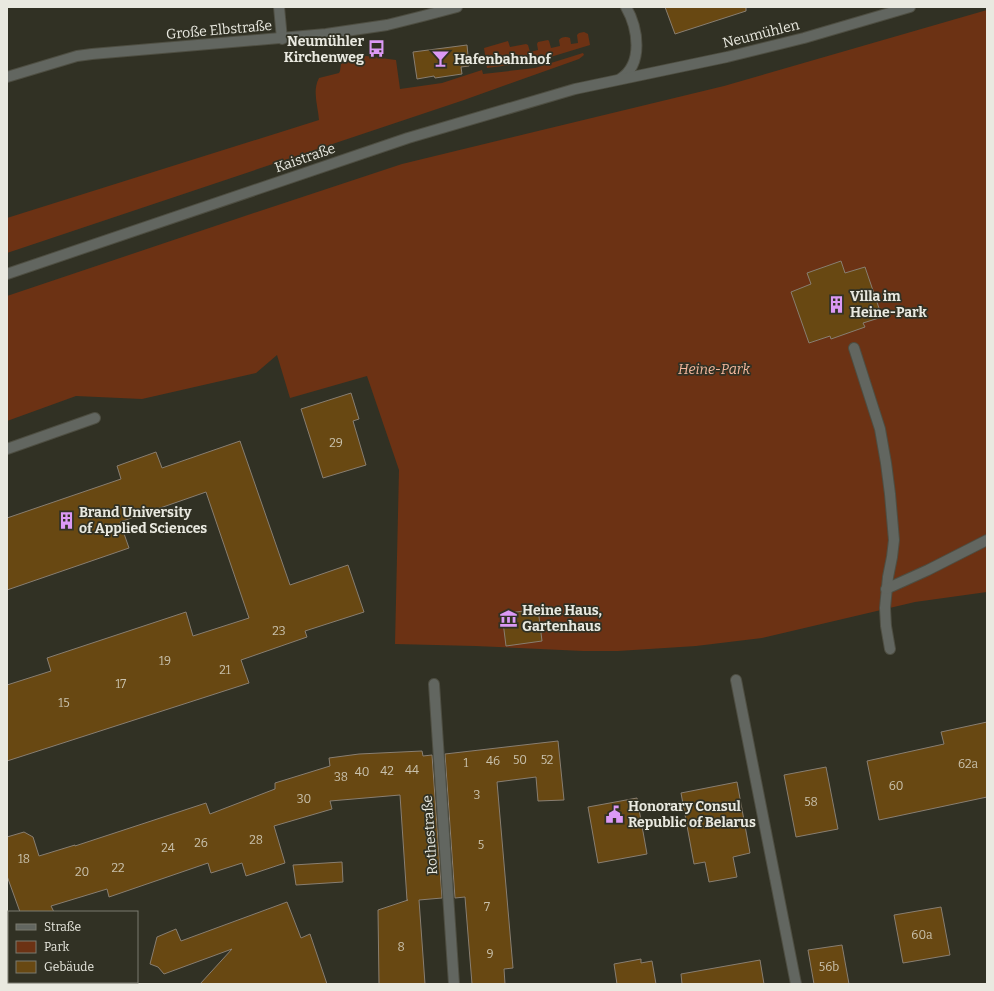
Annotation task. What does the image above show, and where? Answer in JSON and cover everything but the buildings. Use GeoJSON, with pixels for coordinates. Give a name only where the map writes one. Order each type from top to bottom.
{"type":"FeatureCollection","features":[{"type":"Feature","properties":{"kind":"street"},"geometry":{"type":"LineString","coordinates":[[279,7],[282,38]]}},
{"type":"Feature","properties":{"kind":"street","name":"Große Elbstraße"},"geometry":{"type":"LineString","coordinates":[[7,77],[77,56],[326,34],[386,25],[457,7]]}},
{"type":"Feature","properties":{"kind":"street"},"geometry":{"type":"LineString","coordinates":[[616,81],[627,74],[631,69],[636,52],[635,32],[630,14],[626,7]]}},
{"type":"Feature","properties":{"kind":"street","name":"Neumühlen"},"geometry":{"type":"LineString","coordinates":[[616,81],[804,38],[910,7]]}},
{"type":"Feature","properties":{"kind":"street","name":"Kaistraße"},"geometry":{"type":"LineString","coordinates":[[7,274],[408,138],[575,89],[616,81]]}},
{"type":"Feature","properties":{"kind":"street"},"geometry":{"type":"LineString","coordinates":[[854,348],[880,429],[890,494],[894,540],[886,589],[885,608],[890,649]]}},
{"type":"Feature","properties":{"kind":"street"},"geometry":{"type":"LineString","coordinates":[[7,449],[95,418]]}},
{"type":"Feature","properties":{"kind":"street"},"geometry":{"type":"LineString","coordinates":[[886,589],[928,570],[987,540]]}},
{"type":"Feature","properties":{"kind":"street"},"geometry":{"type":"LineString","coordinates":[[736,680],[796,984]]}},
{"type":"Feature","properties":{"kind":"street","name":"Rothestraße"},"geometry":{"type":"LineString","coordinates":[[434,684],[454,984]]}},
{"type":"Feature","properties":{"kind":"green space","name":"Heine-Park"},"geometry":{"type":"Polygon","coordinates":[[[987,10],[987,592],[915,602],[762,638],[696,646],[618,651],[583,651],[395,644],[399,470],[367,376],[290,398],[277,355],[256,373],[142,399],[76,396],[7,421],[7,296],[402,164],[724,86],[987,10]]]}},
{"type":"Feature","properties":{"kind":"green space"},"geometry":{"type":"Polygon","coordinates":[[[584,32],[588,34],[590,45],[534,62],[487,68],[484,48],[508,41],[510,47],[526,44],[528,45],[530,52],[538,50],[538,42],[548,40],[551,48],[560,46],[559,40],[564,37],[570,38],[571,44],[578,43],[577,35],[584,32]]]}},
{"type":"Feature","properties":{"kind":"green space"},"geometry":{"type":"Polygon","coordinates":[[[583,53],[584,55],[579,59],[464,100],[7,253],[7,218],[319,120],[316,88],[319,78],[339,73],[341,64],[345,60],[366,56],[396,60],[400,89],[442,83],[482,70],[483,74],[535,68],[583,53]]]}},
{"type":"Feature","properties":{"kind":"place","name":"Neumühler Kirchenweg"},"geometry":{"type":"Point","coordinates":[377,49]}},
{"type":"Feature","properties":{"kind":"place","name":"Hafenbahnhof"},"geometry":{"type":"Point","coordinates":[441,59]}},
{"type":"Feature","properties":{"kind":"place","name":"Villa im Heine-Park"},"geometry":{"type":"Point","coordinates":[837,304]}},
{"type":"Feature","properties":{"kind":"place","name":"Brand University of Applied Sciences"},"geometry":{"type":"Point","coordinates":[66,520]}},
{"type":"Feature","properties":{"kind":"place","name":"Heine Haus, Gartenhaus"},"geometry":{"type":"Point","coordinates":[509,618]}},
{"type":"Feature","properties":{"kind":"place","name":"Honorary Consul Republic of Belarus"},"geometry":{"type":"Point","coordinates":[615,814]}}]}
